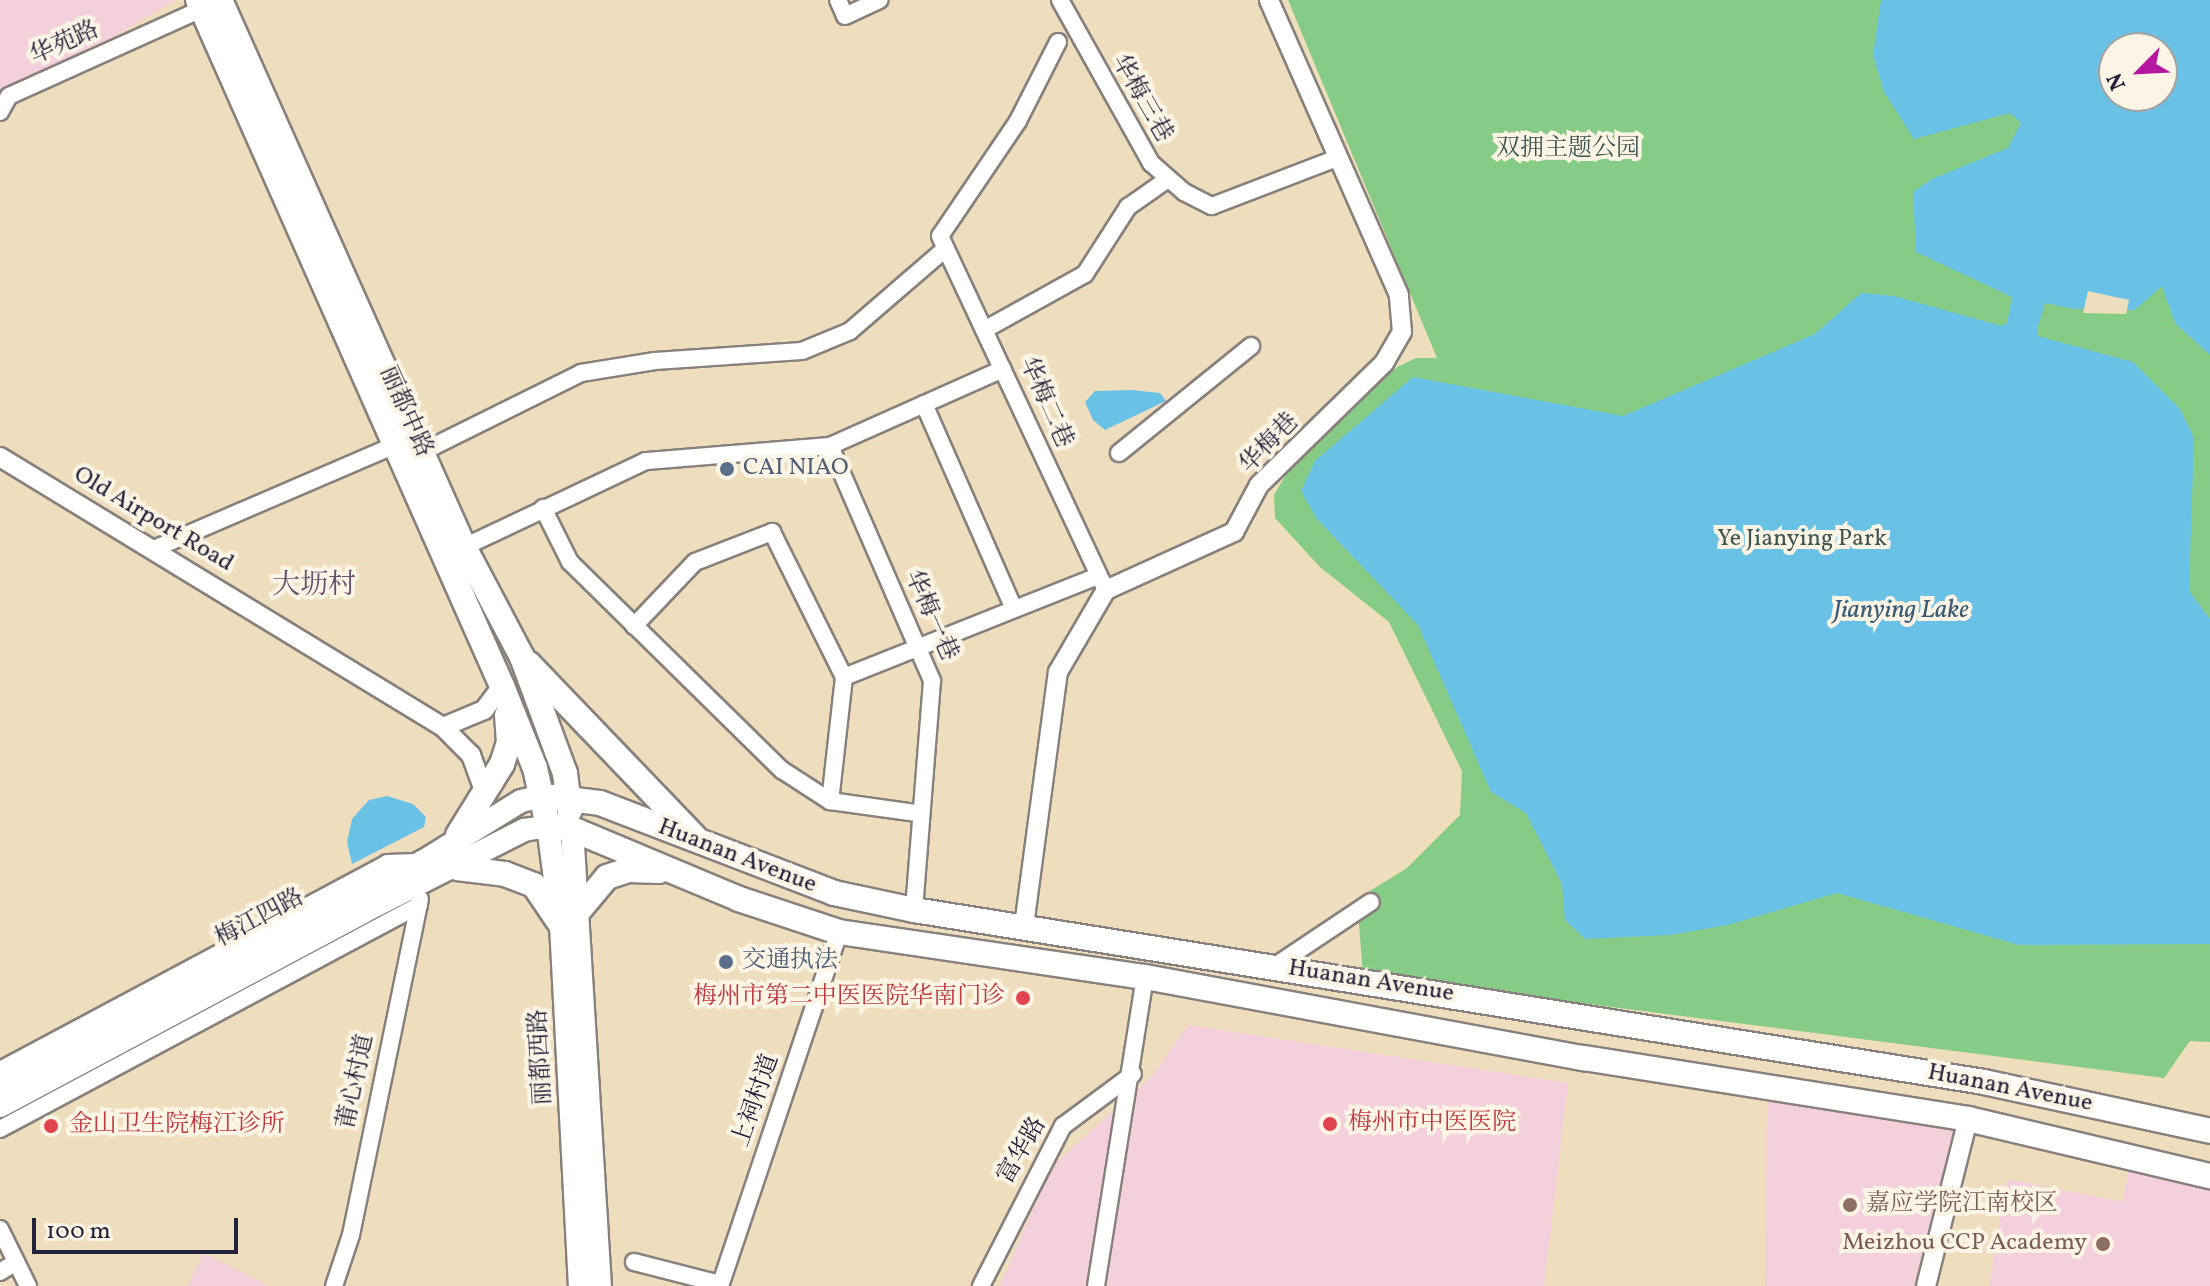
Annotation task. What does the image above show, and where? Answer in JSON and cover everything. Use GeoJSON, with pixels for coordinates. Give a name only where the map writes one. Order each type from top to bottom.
{"type":"FeatureCollection","features":[{"type":"Feature","properties":{"kind":"main road","name":"丽都中路"},"geometry":{"type":"LineString","coordinates":[[207,3],[502,686],[543,796],[560,827]]}},
{"type":"Feature","properties":{"kind":"main road","name":"丽都中路"},"geometry":{"type":"LineString","coordinates":[[207,3],[422,452],[464,547],[522,657],[569,798],[560,827]]}},
{"type":"Feature","properties":{"kind":"main road"},"geometry":{"type":"LineString","coordinates":[[522,657],[705,847]]}},
{"type":"Feature","properties":{"kind":"main road"},"geometry":{"type":"LineString","coordinates":[[458,835],[509,743],[502,686]]}},
{"type":"Feature","properties":{"kind":"main road","name":"Huanan Avenue"},"geometry":{"type":"LineString","coordinates":[[543,796],[600,803],[705,847],[834,893],[914,910],[1984,1082],[2210,1131]]}},
{"type":"Feature","properties":{"kind":"main road","name":"梅江四路"},"geometry":{"type":"LineString","coordinates":[[0,1088],[422,862],[458,835],[521,801],[543,796]]}},
{"type":"Feature","properties":{"kind":"main road","name":"Huanan Avenue"},"geometry":{"type":"LineString","coordinates":[[560,827],[839,932],[1145,977],[1584,1058],[1968,1119],[2210,1176]]}},
{"type":"Feature","properties":{"kind":"main road","name":"梅江四路"},"geometry":{"type":"LineString","coordinates":[[0,1106],[420,895],[457,868],[524,830],[560,827]]}},
{"type":"Feature","properties":{"kind":"main road","name":"丽都西路"},"geometry":{"type":"LineString","coordinates":[[560,827],[581,908],[600,1286]]}},
{"type":"Feature","properties":{"kind":"main road","name":"丽都西路"},"geometry":{"type":"LineString","coordinates":[[560,827],[561,925],[580,1286]]}},
{"type":"Feature","properties":{"kind":"main road"},"geometry":{"type":"LineString","coordinates":[[457,868],[505,874],[534,885],[561,925]]}},
{"type":"Feature","properties":{"kind":"main road"},"geometry":{"type":"LineString","coordinates":[[581,908],[607,877],[645,869],[677,873]]}},
{"type":"Feature","properties":{"kind":"main road"},"geometry":{"type":"LineString","coordinates":[[1235,994],[1238,960]]}},
{"type":"Feature","properties":{"kind":"street"},"geometry":{"type":"LineString","coordinates":[[838,0],[845,16],[880,0]]}},
{"type":"Feature","properties":{"kind":"street","name":"华梅三巷"},"geometry":{"type":"LineString","coordinates":[[1060,0],[1112,102],[1151,163],[1168,179],[1212,206],[1337,158]]}},
{"type":"Feature","properties":{"kind":"street","name":"华梅巷"},"geometry":{"type":"LineString","coordinates":[[1102,583],[1234,532],[1259,485],[1384,363],[1402,332],[1399,295],[1269,0]]}},
{"type":"Feature","properties":{"kind":"street","name":"华苑路"},"geometry":{"type":"LineString","coordinates":[[0,112],[9,96],[207,3]]}},
{"type":"Feature","properties":{"kind":"street"},"geometry":{"type":"LineString","coordinates":[[422,452],[581,373],[655,361],[802,351],[850,331],[942,242],[1018,121],[1058,42]]}},
{"type":"Feature","properties":{"kind":"street"},"geometry":{"type":"LineString","coordinates":[[984,330],[1085,274],[1128,207],[1168,179]]}},
{"type":"Feature","properties":{"kind":"street","name":"华梅二巷"},"geometry":{"type":"LineString","coordinates":[[942,242],[1102,583]]}},
{"type":"Feature","properties":{"kind":"street"},"geometry":{"type":"LineString","coordinates":[[1119,453],[1251,346]]}},
{"type":"Feature","properties":{"kind":"street"},"geometry":{"type":"LineString","coordinates":[[464,547],[646,461],[830,446],[1003,369]]}},
{"type":"Feature","properties":{"kind":"street"},"geometry":{"type":"LineString","coordinates":[[924,404],[1013,607]]}},
{"type":"Feature","properties":{"kind":"street"},"geometry":{"type":"LineString","coordinates":[[156,548],[397,444]]}},
{"type":"Feature","properties":{"kind":"street","name":"华梅一巷"},"geometry":{"type":"LineString","coordinates":[[830,446],[932,681],[914,910]]}},
{"type":"Feature","properties":{"kind":"street","name":"Old Airport Road"},"geometry":{"type":"LineString","coordinates":[[0,457],[156,548],[443,727],[471,755],[484,791]]}},
{"type":"Feature","properties":{"kind":"street"},"geometry":{"type":"LineString","coordinates":[[543,508],[570,562],[782,770],[830,801],[917,813]]}},
{"type":"Feature","properties":{"kind":"street"},"geometry":{"type":"LineString","coordinates":[[634,626],[695,562],[772,532],[844,677],[830,801]]}},
{"type":"Feature","properties":{"kind":"street"},"geometry":{"type":"LineString","coordinates":[[844,677],[918,650],[1013,607],[1102,583]]}},
{"type":"Feature","properties":{"kind":"street"},"geometry":{"type":"LineString","coordinates":[[1024,926],[1058,672],[1102,583]]}},
{"type":"Feature","properties":{"kind":"street"},"geometry":{"type":"LineString","coordinates":[[443,727],[484,710],[502,686]]}},
{"type":"Feature","properties":{"kind":"street"},"geometry":{"type":"LineString","coordinates":[[0,1070],[387,863],[422,862]]}},
{"type":"Feature","properties":{"kind":"street"},"geometry":{"type":"LineString","coordinates":[[0,1129],[420,895]]}},
{"type":"Feature","properties":{"kind":"street","name":"莆心村道"},"geometry":{"type":"LineString","coordinates":[[334,1286],[351,1235],[420,895]]}},
{"type":"Feature","properties":{"kind":"street"},"geometry":{"type":"LineString","coordinates":[[1275,966],[1371,902]]}},
{"type":"Feature","properties":{"kind":"street","name":"上祠村道"},"geometry":{"type":"LineString","coordinates":[[720,1285],[839,932]]}},
{"type":"Feature","properties":{"kind":"street"},"geometry":{"type":"LineString","coordinates":[[1096,1286],[1145,977]]}},
{"type":"Feature","properties":{"kind":"street","name":"富华路"},"geometry":{"type":"LineString","coordinates":[[981,1286],[1063,1126],[1141,1068]]}},
{"type":"Feature","properties":{"kind":"street"},"geometry":{"type":"LineString","coordinates":[[1926,1286],[1968,1119]]}},
{"type":"Feature","properties":{"kind":"street"},"geometry":{"type":"LineString","coordinates":[[0,1229],[28,1286]]}},
{"type":"Feature","properties":{"kind":"street"},"geometry":{"type":"LineString","coordinates":[[0,1272],[16,1262]]}},
{"type":"Feature","properties":{"kind":"street"},"geometry":{"type":"LineString","coordinates":[[634,1262],[720,1285]]}},
{"type":"Feature","properties":{"kind":"shaded area"},"geometry":{"type":"Polygon","coordinates":[[[0,0],[176,0],[10,96],[0,109],[0,0]]]}},
{"type":"Feature","properties":{"kind":"shaded area","name":"梅州市中医医院"},"geometry":{"type":"Polygon","coordinates":[[[1188,1025],[1568,1083],[1544,1286],[1000,1286],[1052,1166],[1153,1075],[1188,1025]]]}},
{"type":"Feature","properties":{"kind":"shaded area","name":"嘉应学院江南校区"},"geometry":{"type":"Polygon","coordinates":[[[1767,1102],[1956,1124],[1914,1286],[1765,1286],[1767,1102]]]}},
{"type":"Feature","properties":{"kind":"shaded area","name":"Meizhou CCP Academy"},"geometry":{"type":"Polygon","coordinates":[[[2128,1172],[2210,1183],[2210,1286],[1989,1286],[2007,1179],[2123,1202],[2128,1172]]]}},
{"type":"Feature","properties":{"kind":"shaded area"},"geometry":{"type":"Polygon","coordinates":[[[203,1253],[269,1286],[188,1286],[203,1253]]]}},
{"type":"Feature","properties":{"kind":"green space","name":"Jianying Lake"},"geometry":{"type":"Polygon","coordinates":[[[1288,0],[2210,0],[2210,1042],[2190,1041],[2164,1078],[1363,975],[1357,899],[1407,868],[1460,815],[1462,771],[1389,622],[1320,567],[1275,518],[1274,495],[1298,454],[1397,367],[1416,358],[1437,358],[1288,0]]]}},
{"type":"Feature","properties":{"kind":"water","name":"Jianying Lake"},"geometry":{"type":"Polygon","coordinates":[[[1881,0],[2210,0],[2210,355],[2175,323],[2162,286],[2135,310],[2074,309],[2045,303],[2037,330],[2038,336],[2133,362],[2180,409],[2194,438],[2189,591],[2210,619],[2210,944],[2019,945],[1837,893],[1728,925],[1670,935],[1585,939],[1565,920],[1562,884],[1526,813],[1491,792],[1418,625],[1317,519],[1301,491],[1315,461],[1413,377],[1623,416],[1815,334],[1861,293],[1894,296],[2002,326],[2007,323],[2012,297],[1916,252],[1913,192],[1932,179],[2008,148],[2021,123],[2010,113],[1914,139],[1884,92],[1873,55],[1881,0]]]}},
{"type":"Feature","properties":{"kind":"water"},"geometry":{"type":"Polygon","coordinates":[[[1095,391],[1160,393],[1166,401],[1105,430],[1093,420],[1085,402],[1095,391]]]}},
{"type":"Feature","properties":{"kind":"water"},"geometry":{"type":"Polygon","coordinates":[[[387,796],[413,804],[426,817],[424,827],[352,864],[347,842],[352,819],[369,800],[387,796]]]}},
{"type":"Feature","properties":{"kind":"pier"},"geometry":{"type":"Polygon","coordinates":[[[2088,291],[2129,300],[2126,314],[2083,313],[2088,291]]]}},
{"type":"Feature","properties":{"kind":"place","name":"CAI NIAO"},"geometry":{"type":"Point","coordinates":[727,469]}},
{"type":"Feature","properties":{"kind":"place","name":"交通执法"},"geometry":{"type":"Point","coordinates":[726,962]}},
{"type":"Feature","properties":{"kind":"place","name":"梅州市第二中医医院华南门诊"},"geometry":{"type":"Point","coordinates":[1023,998]}},
{"type":"Feature","properties":{"kind":"place","name":"梅州市中医医院"},"geometry":{"type":"Point","coordinates":[1330,1124]}},
{"type":"Feature","properties":{"kind":"place","name":"金山卫生院梅江诊所"},"geometry":{"type":"Point","coordinates":[51,1126]}},
{"type":"Feature","properties":{"kind":"place","name":"嘉应学院江南校区"},"geometry":{"type":"Point","coordinates":[1850,1205]}},
{"type":"Feature","properties":{"kind":"place","name":"Meizhou CCP Academy"},"geometry":{"type":"Point","coordinates":[2103,1244]}},
{"type":"Feature","properties":{"kind":"district","name":"大坜村"},"geometry":{"type":"Point","coordinates":[314,586]}},
{"type":"Feature","properties":{"kind":"park label","name":"双拥主题公园"},"geometry":{"type":"Point","coordinates":[1568,150]}},
{"type":"Feature","properties":{"kind":"park label","name":"Ye Jianying Park"},"geometry":{"type":"Point","coordinates":[1802,540]}}]}
